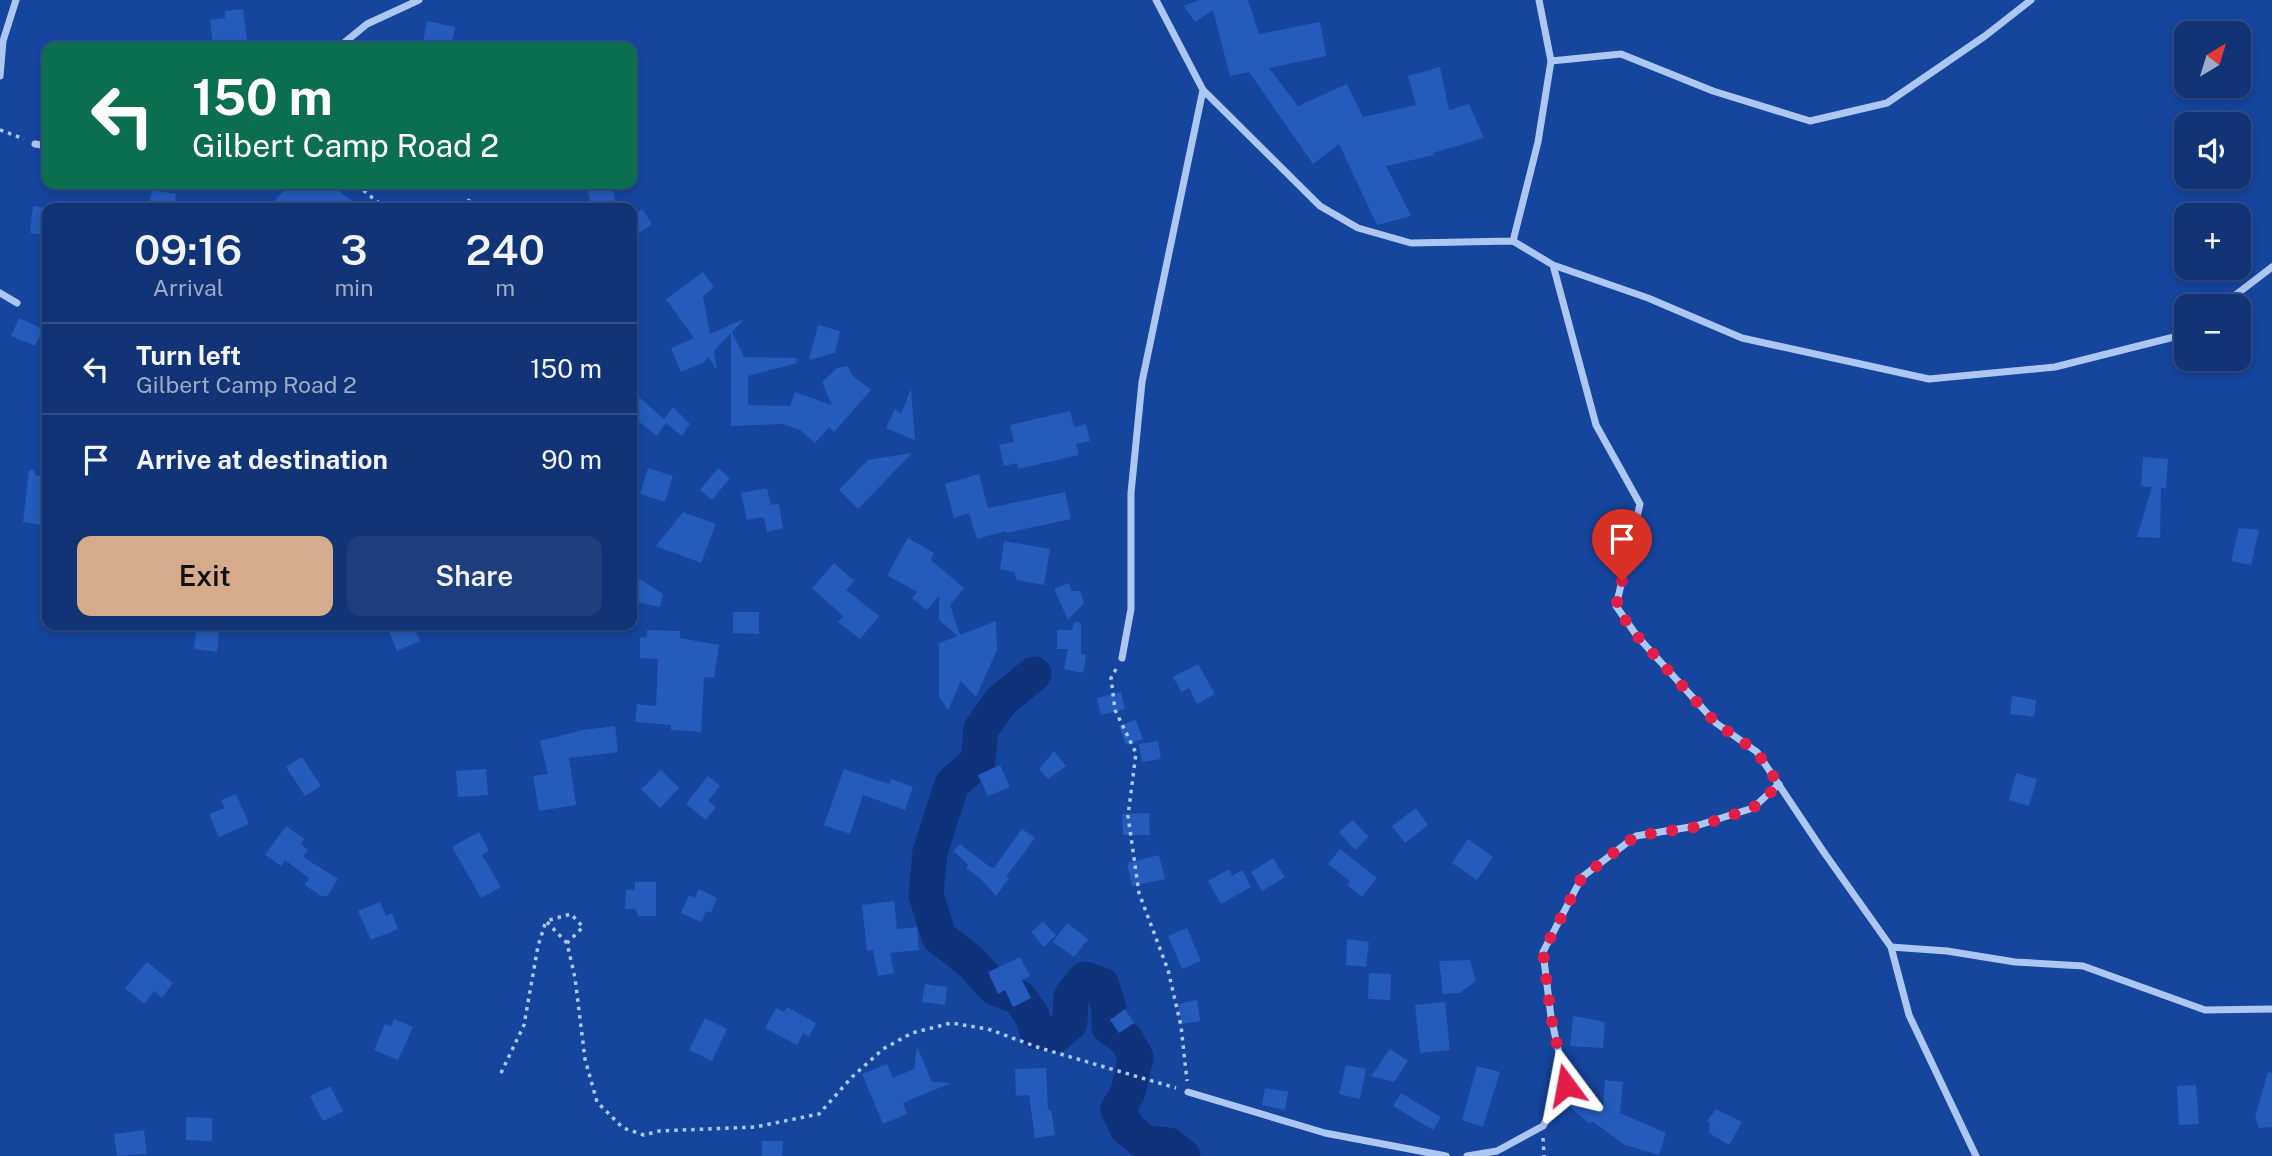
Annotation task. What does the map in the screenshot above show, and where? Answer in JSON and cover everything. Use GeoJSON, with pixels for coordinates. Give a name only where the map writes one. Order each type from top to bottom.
{"type":"FeatureCollection","features":[{"type":"Feature","properties":{"kind":"street"},"geometry":{"type":"LineString","coordinates":[[0,76],[4,41],[16,0]]}},
{"type":"Feature","properties":{"kind":"street"},"geometry":{"type":"LineString","coordinates":[[345,42],[367,24],[419,0]]}},
{"type":"Feature","properties":{"kind":"street"},"geometry":{"type":"LineString","coordinates":[[1156,0],[1203,90],[1320,206],[1358,228],[1411,243],[1513,241],[1553,265],[1648,298],[1742,338],[1929,379],[2055,368],[2174,337]]}},
{"type":"Feature","properties":{"kind":"street"},"geometry":{"type":"LineString","coordinates":[[1513,241],[1538,142],[1551,61],[1539,0]]}},
{"type":"Feature","properties":{"kind":"street"},"geometry":{"type":"LineString","coordinates":[[1551,61],[1621,54],[1713,91],[1810,121],[1887,103],[2031,0]]}},
{"type":"Feature","properties":{"kind":"street"},"geometry":{"type":"LineString","coordinates":[[1122,658],[1131,609],[1131,493],[1142,382],[1203,90]]}},
{"type":"Feature","properties":{"kind":"street"},"geometry":{"type":"LineString","coordinates":[[35,144],[42,145]]}},
{"type":"Feature","properties":{"kind":"street"},"geometry":{"type":"LineString","coordinates":[[1553,265],[1596,425],[1640,504],[1616,607],[1637,636],[1716,723],[1757,752],[1891,947],[1909,1015],[1976,1156]]}},
{"type":"Feature","properties":{"kind":"street"},"geometry":{"type":"LineString","coordinates":[[2237,294],[2272,268]]}},
{"type":"Feature","properties":{"kind":"street"},"geometry":{"type":"LineString","coordinates":[[0,293],[17,303]]}},
{"type":"Feature","properties":{"kind":"street"},"geometry":{"type":"LineString","coordinates":[[1467,1156],[1497,1151],[1543,1126],[1566,1085],[1551,1017],[1543,952],[1582,877],[1636,836],[1696,827],[1753,808],[1779,785]]}},
{"type":"Feature","properties":{"kind":"street"},"geometry":{"type":"LineString","coordinates":[[1891,947],[2083,967],[2205,1010],[2272,1009]]}},
{"type":"Feature","properties":{"kind":"street"},"geometry":{"type":"LineString","coordinates":[[1188,1092],[1325,1133],[1446,1156]]}},
{"type":"Feature","properties":{"kind":"path"},"geometry":{"type":"LineString","coordinates":[[0,130],[35,144]]}},
{"type":"Feature","properties":{"kind":"path"},"geometry":{"type":"LineString","coordinates":[[362,189],[379,203]]}},
{"type":"Feature","properties":{"kind":"path"},"geometry":{"type":"LineString","coordinates":[[546,920],[567,943],[575,978],[585,1059],[597,1102],[623,1128],[645,1135],[672,1130],[755,1127],[818,1114],[852,1077],[883,1049],[912,1032],[951,1023],[988,1029],[1040,1048],[1188,1092],[1181,1026],[1168,970],[1139,893],[1128,816],[1136,753],[1115,710],[1111,678],[1122,658]]}},
{"type":"Feature","properties":{"kind":"path"},"geometry":{"type":"LineString","coordinates":[[546,920],[570,914],[583,927],[567,943]]}},
{"type":"Feature","properties":{"kind":"path"},"geometry":{"type":"LineString","coordinates":[[502,1073],[524,1025],[538,946],[546,920]]}},
{"type":"Feature","properties":{"kind":"building"},"geometry":{"type":"Polygon","coordinates":[[[1199,0],[1248,0],[1259,34],[1320,22],[1326,56],[1269,68],[1298,106],[1347,84],[1363,117],[1416,105],[1408,76],[1440,67],[1449,110],[1469,104],[1484,138],[1433,153],[1434,155],[1386,166],[1411,216],[1377,225],[1339,144],[1313,164],[1249,72],[1230,76],[1213,10],[1195,22],[1184,6],[1199,0]]]}},
{"type":"Feature","properties":{"kind":"building"},"geometry":{"type":"Polygon","coordinates":[[[243,9],[247,42],[213,42],[210,20],[225,18],[225,11],[243,9]]]}},
{"type":"Feature","properties":{"kind":"building"},"geometry":{"type":"Polygon","coordinates":[[[427,21],[455,27],[452,42],[423,42],[427,21]]]}},
{"type":"Feature","properties":{"kind":"building"},"geometry":{"type":"Polygon","coordinates":[[[285,189],[336,189],[355,203],[273,203],[285,189]]]}},
{"type":"Feature","properties":{"kind":"building"},"geometry":{"type":"Polygon","coordinates":[[[588,189],[613,189],[615,203],[590,203],[588,189]]]}},
{"type":"Feature","properties":{"kind":"building"},"geometry":{"type":"Polygon","coordinates":[[[152,190],[176,194],[175,203],[150,203],[152,190]]]}},
{"type":"Feature","properties":{"kind":"building"},"geometry":{"type":"Polygon","coordinates":[[[33,206],[42,207],[42,234],[30,233],[33,206]]]}},
{"type":"Feature","properties":{"kind":"building"},"geometry":{"type":"Polygon","coordinates":[[[642,209],[652,224],[637,234],[637,212],[642,209]]]}},
{"type":"Feature","properties":{"kind":"building"},"geometry":{"type":"Polygon","coordinates":[[[703,272],[714,287],[703,296],[710,334],[744,319],[732,332],[744,357],[796,358],[797,363],[748,376],[748,405],[790,406],[795,392],[832,405],[822,382],[837,368],[848,366],[851,374],[871,390],[834,432],[829,427],[815,443],[800,430],[783,424],[731,426],[731,333],[714,351],[717,370],[708,357],[703,363],[681,372],[671,348],[694,338],[666,299],[703,272]]]}},
{"type":"Feature","properties":{"kind":"building"},"geometry":{"type":"Polygon","coordinates":[[[19,318],[42,329],[35,346],[11,336],[19,318]]]}},
{"type":"Feature","properties":{"kind":"building"},"geometry":{"type":"Polygon","coordinates":[[[818,325],[840,331],[835,353],[809,360],[818,325]]]}},
{"type":"Feature","properties":{"kind":"building"},"geometry":{"type":"Polygon","coordinates":[[[911,389],[915,440],[886,428],[895,409],[901,414],[911,389]]]}},
{"type":"Feature","properties":{"kind":"building"},"geometry":{"type":"Polygon","coordinates":[[[637,395],[664,419],[673,407],[690,424],[682,436],[666,423],[657,436],[637,420],[637,395]]]}},
{"type":"Feature","properties":{"kind":"building"},"geometry":{"type":"Polygon","coordinates":[[[1070,411],[1074,427],[1086,424],[1090,441],[1076,444],[1079,455],[1018,469],[1017,463],[1004,466],[999,445],[1014,442],[1010,425],[1070,411]]]}},
{"type":"Feature","properties":{"kind":"building"},"geometry":{"type":"Polygon","coordinates":[[[912,453],[858,509],[839,490],[868,460],[912,453]]]}},
{"type":"Feature","properties":{"kind":"building"},"geometry":{"type":"Polygon","coordinates":[[[2143,457],[2168,459],[2166,488],[2161,488],[2160,538],[2137,537],[2152,487],[2141,486],[2143,457]]]}},
{"type":"Feature","properties":{"kind":"building"},"geometry":{"type":"Polygon","coordinates":[[[648,468],[673,476],[665,502],[640,494],[648,468]]]}},
{"type":"Feature","properties":{"kind":"building"},"geometry":{"type":"Polygon","coordinates":[[[718,468],[730,478],[712,500],[700,490],[718,468]]]}},
{"type":"Feature","properties":{"kind":"building"},"geometry":{"type":"Polygon","coordinates":[[[29,470],[34,470],[35,475],[42,476],[42,525],[23,522],[29,470]]]}},
{"type":"Feature","properties":{"kind":"building"},"geometry":{"type":"Polygon","coordinates":[[[979,474],[988,508],[1065,492],[1071,519],[977,539],[969,513],[954,518],[945,484],[979,474]]]}},
{"type":"Feature","properties":{"kind":"building"},"geometry":{"type":"Polygon","coordinates":[[[767,488],[771,505],[779,504],[783,528],[767,532],[764,517],[747,520],[741,493],[767,488]]]}},
{"type":"Feature","properties":{"kind":"building"},"geometry":{"type":"Polygon","coordinates":[[[683,512],[716,524],[701,563],[656,546],[683,512]]]}},
{"type":"Feature","properties":{"kind":"building"},"geometry":{"type":"Polygon","coordinates":[[[2239,528],[2259,530],[2251,565],[2231,561],[2239,528]]]}},
{"type":"Feature","properties":{"kind":"building"},"geometry":{"type":"Polygon","coordinates":[[[908,538],[934,553],[931,560],[964,588],[950,605],[960,635],[996,621],[997,650],[976,697],[961,681],[948,710],[939,697],[939,643],[958,636],[939,620],[939,596],[927,610],[912,598],[917,592],[887,575],[908,538]]]}},
{"type":"Feature","properties":{"kind":"building"},"geometry":{"type":"Polygon","coordinates":[[[1004,541],[1050,549],[1044,585],[1017,580],[1014,572],[1000,569],[1004,541]]]}},
{"type":"Feature","properties":{"kind":"building"},"geometry":{"type":"Polygon","coordinates":[[[834,563],[854,581],[846,590],[879,616],[860,639],[838,622],[843,616],[812,588],[834,563]]]}},
{"type":"Feature","properties":{"kind":"building"},"geometry":{"type":"Polygon","coordinates":[[[637,577],[663,594],[660,607],[637,602],[637,577]]]}},
{"type":"Feature","properties":{"kind":"building"},"geometry":{"type":"Polygon","coordinates":[[[1069,583],[1072,591],[1080,591],[1084,603],[1068,620],[1054,589],[1069,583]]]}},
{"type":"Feature","properties":{"kind":"building"},"geometry":{"type":"Polygon","coordinates":[[[733,612],[759,612],[759,634],[733,633],[733,612]]]}},
{"type":"Feature","properties":{"kind":"building"},"geometry":{"type":"Polygon","coordinates":[[[1074,622],[1081,623],[1081,654],[1086,655],[1083,673],[1064,669],[1068,649],[1057,649],[1057,630],[1072,630],[1074,622]]]}},
{"type":"Feature","properties":{"kind":"building"},"geometry":{"type":"Polygon","coordinates":[[[196,630],[219,630],[217,652],[194,649],[196,630]]]}},
{"type":"Feature","properties":{"kind":"building"},"geometry":{"type":"Polygon","coordinates":[[[388,630],[415,630],[420,641],[397,651],[388,630]]]}},
{"type":"Feature","properties":{"kind":"building"},"geometry":{"type":"Polygon","coordinates":[[[647,630],[680,631],[680,638],[719,645],[714,678],[704,677],[701,732],[671,730],[671,725],[635,722],[637,704],[656,706],[658,659],[640,658],[640,638],[647,637],[647,630]]]}},
{"type":"Feature","properties":{"kind":"building"},"geometry":{"type":"Polygon","coordinates":[[[1198,664],[1215,694],[1197,704],[1189,688],[1181,692],[1173,677],[1198,664]]]}},
{"type":"Feature","properties":{"kind":"building"},"geometry":{"type":"Polygon","coordinates":[[[1121,692],[1125,709],[1101,715],[1097,698],[1121,692]]]}},
{"type":"Feature","properties":{"kind":"building"},"geometry":{"type":"Polygon","coordinates":[[[2012,696],[2036,700],[2034,717],[2010,714],[2012,696]]]}},
{"type":"Feature","properties":{"kind":"building"},"geometry":{"type":"Polygon","coordinates":[[[1136,720],[1143,739],[1126,745],[1119,726],[1136,720]]]}},
{"type":"Feature","properties":{"kind":"building"},"geometry":{"type":"Polygon","coordinates":[[[615,726],[618,752],[569,758],[576,805],[539,811],[533,776],[548,774],[540,741],[583,730],[615,726]]]}},
{"type":"Feature","properties":{"kind":"building"},"geometry":{"type":"Polygon","coordinates":[[[1158,741],[1161,759],[1142,762],[1139,744],[1158,741]]]}},
{"type":"Feature","properties":{"kind":"building"},"geometry":{"type":"Polygon","coordinates":[[[1054,751],[1066,766],[1048,779],[1039,769],[1054,751]]]}},
{"type":"Feature","properties":{"kind":"building"},"geometry":{"type":"Polygon","coordinates":[[[302,757],[321,786],[305,796],[286,767],[302,757]]]}},
{"type":"Feature","properties":{"kind":"building"},"geometry":{"type":"Polygon","coordinates":[[[1000,765],[1010,787],[988,796],[978,775],[1000,765]]]}},
{"type":"Feature","properties":{"kind":"building"},"geometry":{"type":"Polygon","coordinates":[[[486,769],[488,795],[458,797],[456,771],[486,769]]]}},
{"type":"Feature","properties":{"kind":"building"},"geometry":{"type":"Polygon","coordinates":[[[844,769],[889,784],[891,779],[913,787],[905,810],[863,795],[850,834],[824,825],[844,769]]]}},
{"type":"Feature","properties":{"kind":"building"},"geometry":{"type":"Polygon","coordinates":[[[661,770],[679,788],[660,808],[641,789],[661,770]]]}},
{"type":"Feature","properties":{"kind":"building"},"geometry":{"type":"Polygon","coordinates":[[[2016,773],[2037,779],[2029,806],[2009,800],[2016,773]]]}},
{"type":"Feature","properties":{"kind":"building"},"geometry":{"type":"Polygon","coordinates":[[[708,776],[720,786],[708,801],[716,807],[706,820],[686,804],[708,776]]]}},
{"type":"Feature","properties":{"kind":"building"},"geometry":{"type":"Polygon","coordinates":[[[236,794],[249,824],[219,837],[209,814],[225,808],[221,800],[236,794]]]}},
{"type":"Feature","properties":{"kind":"building"},"geometry":{"type":"Polygon","coordinates":[[[1416,808],[1428,825],[1405,843],[1392,826],[1416,808]]]}},
{"type":"Feature","properties":{"kind":"building"},"geometry":{"type":"Polygon","coordinates":[[[1149,813],[1150,835],[1123,835],[1122,814],[1149,813]]]}},
{"type":"Feature","properties":{"kind":"building"},"geometry":{"type":"Polygon","coordinates":[[[1353,820],[1369,837],[1355,850],[1339,832],[1353,820]]]}},
{"type":"Feature","properties":{"kind":"building"},"geometry":{"type":"Polygon","coordinates":[[[286,826],[304,839],[301,844],[308,850],[303,857],[338,879],[327,896],[321,896],[305,885],[309,878],[285,860],[281,866],[265,855],[286,826]]]}},
{"type":"Feature","properties":{"kind":"building"},"geometry":{"type":"Polygon","coordinates":[[[1022,829],[1035,838],[1006,877],[1009,878],[996,896],[981,879],[966,868],[968,865],[954,851],[960,844],[994,868],[1022,829]]]}},
{"type":"Feature","properties":{"kind":"building"},"geometry":{"type":"Polygon","coordinates":[[[479,832],[489,851],[482,855],[501,887],[481,898],[452,847],[479,832]]]}},
{"type":"Feature","properties":{"kind":"building"},"geometry":{"type":"Polygon","coordinates":[[[1468,839],[1493,857],[1477,880],[1452,863],[1468,839]]]}},
{"type":"Feature","properties":{"kind":"building"},"geometry":{"type":"Polygon","coordinates":[[[1340,849],[1377,878],[1362,897],[1347,885],[1350,881],[1328,864],[1340,849]]]}},
{"type":"Feature","properties":{"kind":"building"},"geometry":{"type":"Polygon","coordinates":[[[1159,855],[1165,879],[1132,886],[1127,863],[1159,855]]]}},
{"type":"Feature","properties":{"kind":"building"},"geometry":{"type":"Polygon","coordinates":[[[1273,858],[1285,877],[1262,891],[1251,872],[1273,858]]]}},
{"type":"Feature","properties":{"kind":"building"},"geometry":{"type":"Polygon","coordinates":[[[1229,869],[1232,876],[1242,870],[1251,887],[1221,904],[1208,881],[1229,869]]]}},
{"type":"Feature","properties":{"kind":"building"},"geometry":{"type":"Polygon","coordinates":[[[635,882],[656,882],[656,916],[638,916],[636,909],[625,909],[626,890],[635,890],[635,882]]]}},
{"type":"Feature","properties":{"kind":"building"},"geometry":{"type":"Polygon","coordinates":[[[699,889],[717,898],[711,912],[706,912],[701,922],[681,913],[689,895],[695,898],[699,889]]]}},
{"type":"Feature","properties":{"kind":"building"},"geometry":{"type":"Polygon","coordinates":[[[894,901],[897,929],[917,927],[919,950],[890,953],[894,973],[878,976],[873,950],[867,951],[862,905],[894,901]]]}},
{"type":"Feature","properties":{"kind":"building"},"geometry":{"type":"Polygon","coordinates":[[[380,902],[386,916],[392,913],[398,929],[371,940],[358,911],[380,902]]]}},
{"type":"Feature","properties":{"kind":"building"},"geometry":{"type":"Polygon","coordinates":[[[1043,922],[1056,935],[1044,947],[1031,932],[1043,922]]]}},
{"type":"Feature","properties":{"kind":"building"},"geometry":{"type":"Polygon","coordinates":[[[1067,923],[1088,939],[1074,957],[1053,942],[1067,923]]]}},
{"type":"Feature","properties":{"kind":"building"},"geometry":{"type":"Polygon","coordinates":[[[1187,928],[1201,961],[1182,969],[1168,936],[1187,928]]]}},
{"type":"Feature","properties":{"kind":"building"},"geometry":{"type":"Polygon","coordinates":[[[1347,939],[1369,942],[1366,967],[1346,965],[1347,939]]]}},
{"type":"Feature","properties":{"kind":"building"},"geometry":{"type":"Polygon","coordinates":[[[1020,957],[1030,976],[1022,980],[1031,998],[1013,1007],[1005,990],[998,994],[988,972],[1020,957]]]}},
{"type":"Feature","properties":{"kind":"building"},"geometry":{"type":"Polygon","coordinates":[[[1470,960],[1476,981],[1460,993],[1443,994],[1439,961],[1470,960]]]}},
{"type":"Feature","properties":{"kind":"building"},"geometry":{"type":"Polygon","coordinates":[[[147,962],[173,983],[162,998],[154,991],[144,1004],[125,988],[147,962]]]}},
{"type":"Feature","properties":{"kind":"building"},"geometry":{"type":"Polygon","coordinates":[[[1369,973],[1391,974],[1390,1000],[1368,999],[1369,973]]]}},
{"type":"Feature","properties":{"kind":"building"},"geometry":{"type":"Polygon","coordinates":[[[925,984],[947,987],[945,1005],[922,1002],[925,984]]]}},
{"type":"Feature","properties":{"kind":"building"},"geometry":{"type":"Polygon","coordinates":[[[1197,1000],[1200,1021],[1182,1024],[1178,1004],[1197,1000]]]}},
{"type":"Feature","properties":{"kind":"building"},"geometry":{"type":"Polygon","coordinates":[[[1445,1002],[1450,1050],[1420,1053],[1415,1005],[1445,1002]]]}},
{"type":"Feature","properties":{"kind":"building"},"geometry":{"type":"Polygon","coordinates":[[[787,1007],[816,1023],[809,1037],[803,1033],[797,1045],[765,1028],[776,1008],[784,1012],[787,1007]]]}},
{"type":"Feature","properties":{"kind":"building"},"geometry":{"type":"Polygon","coordinates":[[[1125,1009],[1134,1023],[1119,1033],[1110,1020],[1125,1009]]]}},
{"type":"Feature","properties":{"kind":"building"},"geometry":{"type":"Polygon","coordinates":[[[1573,1016],[1605,1022],[1603,1048],[1570,1046],[1573,1016]]]}},
{"type":"Feature","properties":{"kind":"building"},"geometry":{"type":"Polygon","coordinates":[[[705,1018],[727,1029],[712,1061],[689,1050],[705,1018]]]}},
{"type":"Feature","properties":{"kind":"building"},"geometry":{"type":"Polygon","coordinates":[[[394,1019],[413,1027],[398,1060],[374,1050],[385,1024],[391,1027],[394,1019]]]}},
{"type":"Feature","properties":{"kind":"building"},"geometry":{"type":"Polygon","coordinates":[[[917,1046],[932,1082],[951,1083],[903,1103],[907,1114],[883,1124],[862,1074],[887,1064],[893,1078],[914,1069],[917,1046]]]}},
{"type":"Feature","properties":{"kind":"building"},"geometry":{"type":"Polygon","coordinates":[[[1390,1049],[1408,1061],[1394,1082],[1371,1076],[1390,1049]]]}},
{"type":"Feature","properties":{"kind":"building"},"geometry":{"type":"Polygon","coordinates":[[[1346,1065],[1366,1069],[1360,1099],[1339,1094],[1346,1065]]]}},
{"type":"Feature","properties":{"kind":"building"},"geometry":{"type":"Polygon","coordinates":[[[1477,1066],[1500,1072],[1483,1127],[1462,1120],[1477,1066]]]}},
{"type":"Feature","properties":{"kind":"building"},"geometry":{"type":"Polygon","coordinates":[[[1046,1068],[1048,1110],[1051,1110],[1055,1135],[1035,1138],[1029,1095],[1016,1096],[1015,1069],[1046,1068]]]}},
{"type":"Feature","properties":{"kind":"building"},"geometry":{"type":"Polygon","coordinates":[[[2268,1072],[2272,1073],[2272,1127],[2259,1128],[2255,1117],[2268,1072]]]}},
{"type":"Feature","properties":{"kind":"building"},"geometry":{"type":"Polygon","coordinates":[[[1605,1080],[1623,1082],[1620,1113],[1666,1133],[1659,1155],[1625,1145],[1592,1121],[1590,1124],[1570,1107],[1583,1091],[1603,1107],[1605,1080]]]}},
{"type":"Feature","properties":{"kind":"building"},"geometry":{"type":"Polygon","coordinates":[[[2196,1085],[2199,1124],[2179,1125],[2177,1086],[2196,1085]]]}},
{"type":"Feature","properties":{"kind":"building"},"geometry":{"type":"Polygon","coordinates":[[[330,1086],[343,1111],[323,1121],[310,1096],[330,1086]]]}},
{"type":"Feature","properties":{"kind":"building"},"geometry":{"type":"Polygon","coordinates":[[[1265,1088],[1288,1092],[1285,1110],[1262,1105],[1265,1088]]]}},
{"type":"Feature","properties":{"kind":"building"},"geometry":{"type":"Polygon","coordinates":[[[1401,1093],[1441,1117],[1433,1130],[1393,1106],[1401,1093]]]}},
{"type":"Feature","properties":{"kind":"building"},"geometry":{"type":"Polygon","coordinates":[[[1716,1109],[1742,1122],[1729,1145],[1709,1133],[1710,1123],[1707,1121],[1716,1109]]]}},
{"type":"Feature","properties":{"kind":"building"},"geometry":{"type":"Polygon","coordinates":[[[186,1117],[212,1118],[212,1141],[186,1140],[186,1117]]]}},
{"type":"Feature","properties":{"kind":"building"},"geometry":{"type":"Polygon","coordinates":[[[144,1130],[147,1154],[117,1156],[114,1134],[144,1130]]]}},
{"type":"Feature","properties":{"kind":"building"},"geometry":{"type":"Polygon","coordinates":[[[762,1141],[783,1141],[782,1156],[762,1156],[762,1141]]]}},
{"type":"Feature","properties":{"kind":"waterway"},"geometry":{"type":"LineString","coordinates":[[1034,674],[1002,700],[981,729],[978,761],[952,784],[930,852],[926,895],[939,937],[971,962],[995,988],[1020,998],[1032,1016],[1037,1032],[1056,1035],[1070,1023],[1071,996],[1085,979],[1102,985],[1109,1009],[1109,1027],[1126,1039],[1136,1057],[1128,1092],[1118,1109],[1127,1128],[1145,1143],[1169,1145],[1183,1156]]}},
{"type":"Feature","properties":{"kind":"route"},"geometry":{"type":"LineString","coordinates":[[1566,1085],[1551,1017],[1543,952],[1582,877],[1636,836],[1696,827],[1753,808],[1779,785],[1757,752],[1716,723],[1637,636],[1616,607],[1622,581]]}}]}
